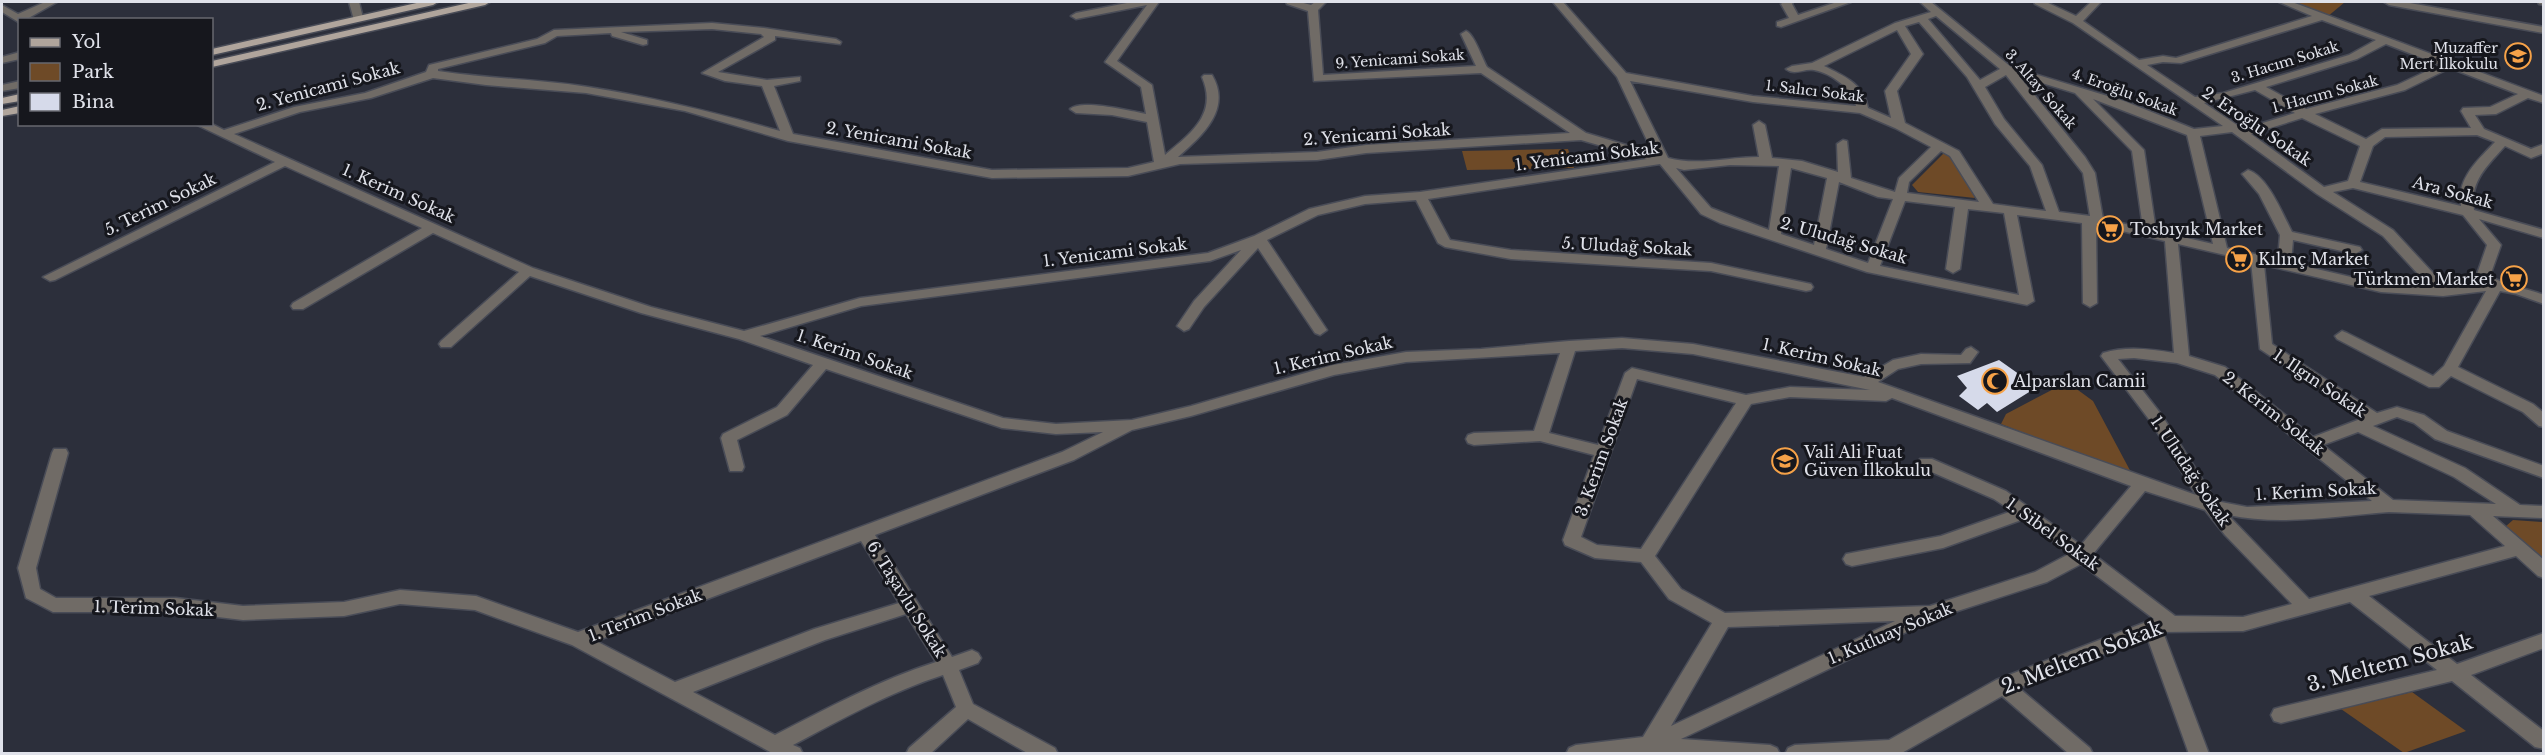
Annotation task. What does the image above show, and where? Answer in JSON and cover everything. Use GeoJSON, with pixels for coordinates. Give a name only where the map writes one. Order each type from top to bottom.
{"type":"FeatureCollection","features":[{"type":"Feature","properties":{"kind":"main road"},"geometry":{"type":"LineString","coordinates":[[213,52],[433,2]]}},
{"type":"Feature","properties":{"kind":"main road"},"geometry":{"type":"LineString","coordinates":[[213,64],[485,2]]}},
{"type":"Feature","properties":{"kind":"main road"},"geometry":{"type":"LineString","coordinates":[[2,101],[18,97]]}},
{"type":"Feature","properties":{"kind":"main road"},"geometry":{"type":"LineString","coordinates":[[2,113],[18,109]]}},
{"type":"Feature","properties":{"kind":"street"},"geometry":{"type":"LineString","coordinates":[[21,18],[52,2]]}},
{"type":"Feature","properties":{"kind":"street"},"geometry":{"type":"LineString","coordinates":[[354,2],[358,18]]}},
{"type":"Feature","properties":{"kind":"street"},"geometry":{"type":"LineString","coordinates":[[1076,16],[1145,2]]}},
{"type":"Feature","properties":{"kind":"street"},"geometry":{"type":"LineString","coordinates":[[1154,2],[1111,62],[1146,85],[1161,165]]}},
{"type":"Feature","properties":{"kind":"street"},"geometry":{"type":"LineString","coordinates":[[1291,2],[1317,5]]}},
{"type":"Feature","properties":{"kind":"street","name":"2. Uludağ Sokak"},"geometry":{"type":"LineString","coordinates":[[1558,2],[1622,76],[1663,160],[1706,211],[1725,220],[1872,269],[2026,301],[2010,211]]}},
{"type":"Feature","properties":{"kind":"street"},"geometry":{"type":"LineString","coordinates":[[1788,2],[1786,4],[1795,18]]}},
{"type":"Feature","properties":{"kind":"street"},"geometry":{"type":"LineString","coordinates":[[1781,24],[1846,2]]}},
{"type":"Feature","properties":{"kind":"street","name":"3. Altay Sokak"},"geometry":{"type":"LineString","coordinates":[[1925,2],[2007,69],[2082,160],[2089,173],[2093,220],[2090,303]]}},
{"type":"Feature","properties":{"kind":"street","name":"2. Eroğlu Sokak"},"geometry":{"type":"LineString","coordinates":[[2039,2],[2078,21],[2322,191],[2388,233],[2443,292]]}},
{"type":"Feature","properties":{"kind":"street"},"geometry":{"type":"LineString","coordinates":[[2078,21],[2096,2]]}},
{"type":"Feature","properties":{"kind":"street"},"geometry":{"type":"LineString","coordinates":[[2284,2],[2544,100]]}},
{"type":"Feature","properties":{"kind":"street"},"geometry":{"type":"LineString","coordinates":[[2390,2],[2544,30]]}},
{"type":"Feature","properties":{"kind":"street"},"geometry":{"type":"LineString","coordinates":[[2440,2],[2448,12]]}},
{"type":"Feature","properties":{"kind":"street","name":"9. Yenicami Sokak"},"geometry":{"type":"LineString","coordinates":[[1317,5],[1318,79],[1483,69]]}},
{"type":"Feature","properties":{"kind":"street"},"geometry":{"type":"LineString","coordinates":[[2,8],[18,18]]}},
{"type":"Feature","properties":{"kind":"street"},"geometry":{"type":"LineString","coordinates":[[1792,69],[1815,66],[1899,25],[1940,13]]}},
{"type":"Feature","properties":{"kind":"street"},"geometry":{"type":"LineString","coordinates":[[2137,64],[2163,59],[2177,61],[2320,17]]}},
{"type":"Feature","properties":{"kind":"street"},"geometry":{"type":"LineString","coordinates":[[1921,18],[1972,75],[1999,121],[2036,165],[2054,216]]}},
{"type":"Feature","properties":{"kind":"street"},"geometry":{"type":"LineString","coordinates":[[1899,25],[1917,54],[1891,91],[1899,125]]}},
{"type":"Feature","properties":{"kind":"street"},"geometry":{"type":"LineString","coordinates":[[432,74],[433,67],[541,41],[554,33],[725,27],[836,42]]}},
{"type":"Feature","properties":{"kind":"street"},"geometry":{"type":"LineString","coordinates":[[608,31],[644,42]]}},
{"type":"Feature","properties":{"kind":"street"},"geometry":{"type":"LineString","coordinates":[[764,31],[771,38],[708,74],[767,83],[796,79]]}},
{"type":"Feature","properties":{"kind":"street"},"geometry":{"type":"LineString","coordinates":[[1466,34],[1473,53],[1483,69],[1582,136],[1663,160]]}},
{"type":"Feature","properties":{"kind":"street","name":"3. Hacım Sokak"},"geometry":{"type":"LineString","coordinates":[[2192,101],[2224,96],[2354,57],[2383,41]]}},
{"type":"Feature","properties":{"kind":"street"},"geometry":{"type":"LineString","coordinates":[[2,60],[18,56]]}},
{"type":"Feature","properties":{"kind":"street","name":"1. Hacım Sokak"},"geometry":{"type":"LineString","coordinates":[[2238,131],[2403,88],[2426,79],[2448,65]]}},
{"type":"Feature","properties":{"kind":"street"},"geometry":{"type":"LineString","coordinates":[[1815,66],[1844,80],[1860,96],[1862,110]]}},
{"type":"Feature","properties":{"kind":"street"},"geometry":{"type":"LineString","coordinates":[[1978,86],[2007,69]]}},
{"type":"Feature","properties":{"kind":"street","name":"4. Eroğlu Sokak"},"geometry":{"type":"LineString","coordinates":[[2007,69],[2120,104],[2193,133],[2238,131]]}},
{"type":"Feature","properties":{"kind":"street","name":"2. Yenicami Sokak"},"geometry":{"type":"LineString","coordinates":[[224,134],[298,109],[367,96],[432,74],[486,82],[586,90],[687,108],[788,137],[992,174],[1128,172],[1180,160],[1317,156],[1366,149],[1582,136]]}},
{"type":"Feature","properties":{"kind":"street","name":"1. Salıcı Sokak"},"geometry":{"type":"LineString","coordinates":[[1622,76],[1753,99],[1862,110],[1899,125],[1955,154],[1989,208]]}},
{"type":"Feature","properties":{"kind":"street"},"geometry":{"type":"LineString","coordinates":[[1161,165],[1196,134],[1213,110],[1214,87],[1208,77]]}},
{"type":"Feature","properties":{"kind":"street"},"geometry":{"type":"LineString","coordinates":[[767,83],[788,137]]}},
{"type":"Feature","properties":{"kind":"street"},"geometry":{"type":"LineString","coordinates":[[2,88],[18,84]]}},
{"type":"Feature","properties":{"kind":"street"},"geometry":{"type":"LineString","coordinates":[[2255,86],[2340,133],[2367,144]]}},
{"type":"Feature","properties":{"kind":"street"},"geometry":{"type":"LineString","coordinates":[[2078,90],[2138,150],[2150,233]]}},
{"type":"Feature","properties":{"kind":"street"},"geometry":{"type":"LineString","coordinates":[[2479,131],[2467,111],[2492,111],[2527,94]]}},
{"type":"Feature","properties":{"kind":"street"},"geometry":{"type":"LineString","coordinates":[[1076,109],[1112,111],[1152,119]]}},
{"type":"Feature","properties":{"kind":"street"},"geometry":{"type":"LineString","coordinates":[[1759,125],[1766,161]]}},
{"type":"Feature","properties":{"kind":"street","name":"1. Kerim Sokak"},"geometry":{"type":"LineString","coordinates":[[206,126],[528,271],[646,310],[744,336],[1002,423],[1056,429],[1132,425],[1191,411],[1333,370],[1406,357],[1481,354],[1622,343],[1693,349],[1866,383],[2142,484],[2211,506],[2247,513],[2285,513],[2388,506],[2544,512]]}},
{"type":"Feature","properties":{"kind":"street"},"geometry":{"type":"LineString","coordinates":[[2322,191],[2353,184],[2367,144],[2382,133],[2479,131],[2531,154],[2544,148]]}},
{"type":"Feature","properties":{"kind":"street"},"geometry":{"type":"LineString","coordinates":[[2193,133],[2221,249]]}},
{"type":"Feature","properties":{"kind":"street"},"geometry":{"type":"LineString","coordinates":[[2342,336],[2434,383],[2450,369],[2496,286],[2483,277],[2494,245],[2468,212],[2466,193],[2471,177],[2503,141]]}},
{"type":"Feature","properties":{"kind":"street"},"geometry":{"type":"LineString","coordinates":[[1819,252],[1839,178],[1843,144]]}},
{"type":"Feature","properties":{"kind":"street"},"geometry":{"type":"LineString","coordinates":[[1872,269],[1900,197],[1903,181],[1939,146]]}},
{"type":"Feature","properties":{"kind":"street","name":"1. Yenicami Sokak"},"geometry":{"type":"LineString","coordinates":[[744,336],[860,302],[1210,257],[1259,239],[1314,212],[1365,200],[1420,196],[1663,160],[1684,166],[1730,161],[1786,163],[1839,178],[1883,194],[2093,220],[2381,288],[2443,292],[2496,286],[2519,290],[2544,300]]}},
{"type":"Feature","properties":{"kind":"street","name":"5. Terim Sokak"},"geometry":{"type":"LineString","coordinates":[[51,277],[284,162]]}},
{"type":"Feature","properties":{"kind":"street"},"geometry":{"type":"LineString","coordinates":[[1774,237],[1786,163]]}},
{"type":"Feature","properties":{"kind":"street"},"geometry":{"type":"LineString","coordinates":[[2248,174],[2265,192],[2287,235],[2284,265]]}},
{"type":"Feature","properties":{"kind":"street","name":"Ara Sokak"},"geometry":{"type":"LineString","coordinates":[[2353,184],[2468,212],[2544,234]]}},
{"type":"Feature","properties":{"kind":"street","name":"5. Uludağ Sokak"},"geometry":{"type":"LineString","coordinates":[[1420,196],[1445,243],[1472,250],[1528,257],[1711,267],[1806,287]]}},
{"type":"Feature","properties":{"kind":"street"},"geometry":{"type":"LineString","coordinates":[[1953,269],[1962,205]]}},
{"type":"Feature","properties":{"kind":"street"},"geometry":{"type":"LineString","coordinates":[[298,306],[434,227]]}},
{"type":"Feature","properties":{"kind":"street"},"geometry":{"type":"LineString","coordinates":[[2287,235],[2355,250]]}},
{"type":"Feature","properties":{"kind":"street"},"geometry":{"type":"LineString","coordinates":[[2171,237],[2182,360]]}},
{"type":"Feature","properties":{"kind":"street"},"geometry":{"type":"LineString","coordinates":[[1184,326],[1199,304],[1259,239],[1320,330]]}},
{"type":"Feature","properties":{"kind":"street","name":"1. Ilgın Sokak"},"geometry":{"type":"LineString","coordinates":[[2257,258],[2265,346],[2375,419]]}},
{"type":"Feature","properties":{"kind":"street"},"geometry":{"type":"LineString","coordinates":[[446,344],[528,271]]}},
{"type":"Feature","properties":{"kind":"street"},"geometry":{"type":"LineString","coordinates":[[1540,436],[1569,346]]}},
{"type":"Feature","properties":{"kind":"street"},"geometry":{"type":"LineString","coordinates":[[1866,383],[1893,365],[1921,359],[1965,360],[1971,352]]}},
{"type":"Feature","properties":{"kind":"street","name":"2. Kerim Sokak"},"geometry":{"type":"LineString","coordinates":[[2108,356],[2124,352],[2203,363],[2220,371],[2313,443],[2388,506]]}},
{"type":"Feature","properties":{"kind":"street","name":"1. Uludağ Sokak"},"geometry":{"type":"LineString","coordinates":[[2108,356],[2156,418],[2211,506],[2231,531],[2305,606]]}},
{"type":"Feature","properties":{"kind":"street"},"geometry":{"type":"LineString","coordinates":[[736,467],[729,438],[782,411],[823,363]]}},
{"type":"Feature","properties":{"kind":"street"},"geometry":{"type":"LineString","coordinates":[[2450,369],[2528,408],[2544,422]]}},
{"type":"Feature","properties":{"kind":"street","name":"3. Kerim Sokak"},"geometry":{"type":"LineString","coordinates":[[1646,556],[1595,550],[1571,540],[1632,373],[1746,400]]}},
{"type":"Feature","properties":{"kind":"street"},"geometry":{"type":"LineString","coordinates":[[1904,397],[1790,392],[1746,400],[1646,556],[1675,594],[1723,620],[1930,613]]}},
{"type":"Feature","properties":{"kind":"street"},"geometry":{"type":"LineString","coordinates":[[2375,419],[2397,412],[2419,419],[2441,435],[2544,472]]}},
{"type":"Feature","properties":{"kind":"street","name":"1. Ilgın Sokak"},"geometry":{"type":"LineString","coordinates":[[2359,426],[2375,419]]}},
{"type":"Feature","properties":{"kind":"street","name":"1. Terim Sokak"},"geometry":{"type":"LineString","coordinates":[[60,453],[27,568],[32,593],[53,605],[176,605],[243,613],[344,609],[400,597],[476,603],[578,640],[1068,456],[1132,425]]}},
{"type":"Feature","properties":{"kind":"street"},"geometry":{"type":"LineString","coordinates":[[2313,443],[2359,426]]}},
{"type":"Feature","properties":{"kind":"street","name":"1. Ilgın Sokak"},"geometry":{"type":"LineString","coordinates":[[2359,426],[2474,479],[2492,490],[2515,510]]}},
{"type":"Feature","properties":{"kind":"street"},"geometry":{"type":"LineString","coordinates":[[1474,439],[1540,436],[1603,452]]}},
{"type":"Feature","properties":{"kind":"street","name":"1. Sibel Sokak"},"geometry":{"type":"LineString","coordinates":[[1926,463],[2000,495],[2084,555],[2171,623]]}},
{"type":"Feature","properties":{"kind":"street","name":"1. Kutluay Sokak"},"geometry":{"type":"LineString","coordinates":[[1649,745],[1930,613],[2041,577],[2084,555],[2142,484]]}},
{"type":"Feature","properties":{"kind":"street"},"geometry":{"type":"LineString","coordinates":[[2473,508],[2544,571]]}},
{"type":"Feature","properties":{"kind":"street"},"geometry":{"type":"LineString","coordinates":[[1852,559],[1943,542],[2026,512]]}},
{"type":"Feature","properties":{"kind":"street","name":"6. Taşavlu Sokak"},"geometry":{"type":"LineString","coordinates":[[865,533],[948,666],[966,709]]}},
{"type":"Feature","properties":{"kind":"street","name":"2. Meltem Sokak"},"geometry":{"type":"LineString","coordinates":[[1795,753],[1892,748],[2003,686],[2152,627],[2171,623],[2243,624],[2517,549]]}},
{"type":"Feature","properties":{"kind":"street"},"geometry":{"type":"LineString","coordinates":[[2353,594],[2542,741]]}},
{"type":"Feature","properties":{"kind":"street"},"geometry":{"type":"LineString","coordinates":[[674,691],[820,634],[911,606]]}},
{"type":"Feature","properties":{"kind":"street"},"geometry":{"type":"LineString","coordinates":[[1649,745],[1723,620]]}},
{"type":"Feature","properties":{"kind":"street"},"geometry":{"type":"LineString","coordinates":[[2152,627],[2199,753]]}},
{"type":"Feature","properties":{"kind":"street"},"geometry":{"type":"LineString","coordinates":[[578,640],[793,753]]}},
{"type":"Feature","properties":{"kind":"street","name":"3. Meltem Sokak"},"geometry":{"type":"LineString","coordinates":[[2281,715],[2455,673],[2544,640]]}},
{"type":"Feature","properties":{"kind":"street"},"geometry":{"type":"LineString","coordinates":[[776,744],[869,696],[908,679],[972,658]]}},
{"type":"Feature","properties":{"kind":"street"},"geometry":{"type":"LineString","coordinates":[[2003,686],[2083,753]]}},
{"type":"Feature","properties":{"kind":"street"},"geometry":{"type":"LineString","coordinates":[[916,753],[966,709],[1048,753]]}},
{"type":"Feature","properties":{"kind":"street"},"geometry":{"type":"LineString","coordinates":[[1575,753],[1649,745],[1770,753]]}},
{"type":"Feature","properties":{"kind":"green space"},"geometry":{"type":"Polygon","coordinates":[[[2288,2],[2345,2],[2327,17],[2288,2]]]}},
{"type":"Feature","properties":{"kind":"green space"},"geometry":{"type":"Polygon","coordinates":[[[1568,149],[1574,168],[1467,170],[1462,151],[1568,149]]]}},
{"type":"Feature","properties":{"kind":"green space"},"geometry":{"type":"Polygon","coordinates":[[[1944,153],[1959,165],[1975,198],[1918,192],[1912,185],[1944,153]]]}},
{"type":"Feature","properties":{"kind":"green space"},"geometry":{"type":"Polygon","coordinates":[[[2067,382],[2093,401],[2133,476],[2001,424],[2006,414],[2067,382]]]}},
{"type":"Feature","properties":{"kind":"green space"},"geometry":{"type":"Polygon","coordinates":[[[2513,520],[2543,522],[2543,558],[2505,527],[2513,520]]]}},
{"type":"Feature","properties":{"kind":"green space"},"geometry":{"type":"Polygon","coordinates":[[[2412,692],[2466,731],[2404,753],[2341,709],[2412,692]]]}},
{"type":"Feature","properties":{"kind":"building","name":"Alparslan Camii"},"geometry":{"type":"Polygon","coordinates":[[[1999,360],[2037,387],[1997,412],[1987,403],[1978,410],[1959,396],[1967,388],[1957,376],[1999,360]]]}},
{"type":"Feature","properties":{"kind":"place","name":"Muzaffer Mert İlkokulu"},"geometry":{"type":"Point","coordinates":[2518,56]}},
{"type":"Feature","properties":{"kind":"place","name":"Tosbıyık Market"},"geometry":{"type":"Point","coordinates":[2110,229]}},
{"type":"Feature","properties":{"kind":"place","name":"Kılınç Market"},"geometry":{"type":"Point","coordinates":[2239,259]}},
{"type":"Feature","properties":{"kind":"place","name":"Türkmen Market"},"geometry":{"type":"Point","coordinates":[2514,279]}},
{"type":"Feature","properties":{"kind":"place","name":"Alparslan Camii"},"geometry":{"type":"Point","coordinates":[1995,381]}},
{"type":"Feature","properties":{"kind":"place","name":"Vali Ali Fuat Güven İlkokulu"},"geometry":{"type":"Point","coordinates":[1785,461]}}]}
